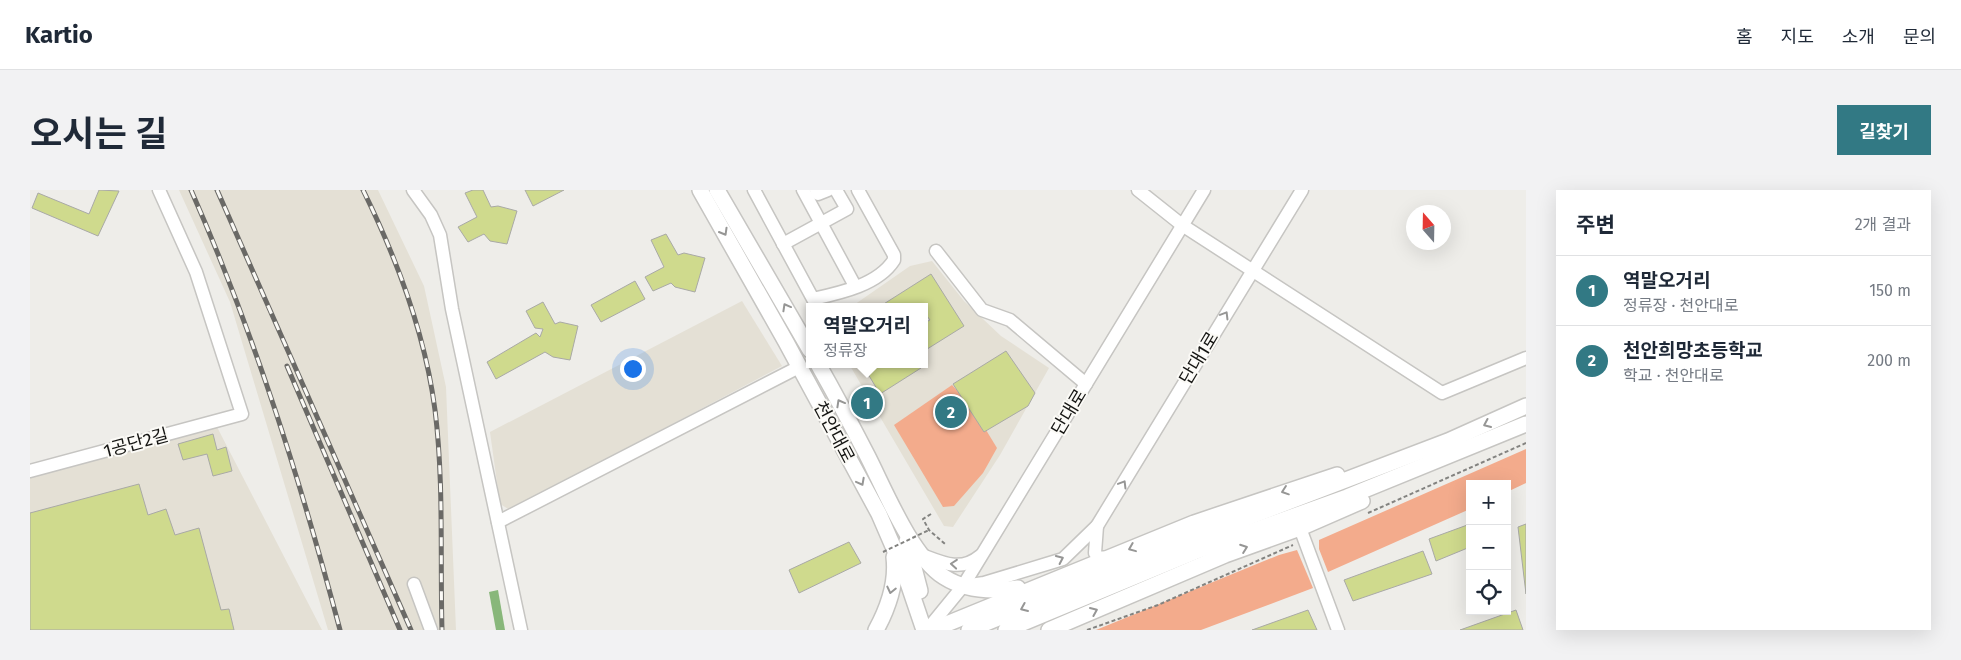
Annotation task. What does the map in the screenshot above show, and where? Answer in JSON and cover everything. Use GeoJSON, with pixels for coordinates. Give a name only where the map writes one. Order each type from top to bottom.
{"type":"FeatureCollection","features":[{"type":"Feature","properties":{"kind":"main road","name":"천안대로"},"geometry":{"type":"LineString","coordinates":[[700,190],[879,514],[888,550],[925,630]]}},
{"type":"Feature","properties":{"kind":"main road"},"geometry":{"type":"LineString","coordinates":[[717,190],[806,343]]}},
{"type":"Feature","properties":{"kind":"main road","name":"천안대로"},"geometry":{"type":"LineString","coordinates":[[820,368],[850,421],[902,524]]}},
{"type":"Feature","properties":{"kind":"main road"},"geometry":{"type":"LineString","coordinates":[[1006,630],[1194,552],[1526,406]]}},
{"type":"Feature","properties":{"kind":"main road"},"geometry":{"type":"LineString","coordinates":[[969,630],[1170,547],[1283,512],[1347,497],[1526,424]]}},
{"type":"Feature","properties":{"kind":"main road"},"geometry":{"type":"LineString","coordinates":[[932,630],[1194,523],[1303,485],[1448,441]]}},
{"type":"Feature","properties":{"kind":"main road"},"geometry":{"type":"LineString","coordinates":[[1049,630],[1225,555],[1300,528],[1398,485],[1476,446]]}},
{"type":"Feature","properties":{"kind":"main road"},"geometry":{"type":"LineString","coordinates":[[902,524],[928,564],[944,578],[963,586],[998,592],[1023,587],[1084,567]]}},
{"type":"Feature","properties":{"kind":"main road"},"geometry":{"type":"LineString","coordinates":[[902,524],[920,594],[925,630]]}},
{"type":"Feature","properties":{"kind":"main road"},"geometry":{"type":"LineString","coordinates":[[876,630],[886,610],[892,590],[895,566],[888,550]]}},
{"type":"Feature","properties":{"kind":"street","name":"1공단2길"},"geometry":{"type":"LineString","coordinates":[[30,471],[242,414],[196,272],[159,190]]}},
{"type":"Feature","properties":{"kind":"street"},"geometry":{"type":"LineString","coordinates":[[413,190],[431,215],[440,235],[452,309],[521,630]]}},
{"type":"Feature","properties":{"kind":"street"},"geometry":{"type":"LineString","coordinates":[[754,190],[813,298],[855,286],[883,273],[894,260],[894,255],[858,190]]}},
{"type":"Feature","properties":{"kind":"street"},"geometry":{"type":"LineString","coordinates":[[803,190],[855,286]]}},
{"type":"Feature","properties":{"kind":"street"},"geometry":{"type":"LineString","coordinates":[[816,190],[818,194],[828,190]]}},
{"type":"Feature","properties":{"kind":"street"},"geometry":{"type":"LineString","coordinates":[[783,244],[847,209],[836,190]]}},
{"type":"Feature","properties":{"kind":"street"},"geometry":{"type":"LineString","coordinates":[[1138,190],[1182,226],[1253,269],[1442,393],[1526,358]]}},
{"type":"Feature","properties":{"kind":"street","name":"단대로"},"geometry":{"type":"LineString","coordinates":[[925,630],[963,586],[1204,190]]}},
{"type":"Feature","properties":{"kind":"street","name":"단대1로"},"geometry":{"type":"LineString","coordinates":[[1097,526],[1302,190]]}},
{"type":"Feature","properties":{"kind":"street"},"geometry":{"type":"LineString","coordinates":[[936,251],[982,310],[1010,320],[1086,384]]}},
{"type":"Feature","properties":{"kind":"street"},"geometry":{"type":"LineString","coordinates":[[498,522],[799,367]]}},
{"type":"Feature","properties":{"kind":"street"},"geometry":{"type":"LineString","coordinates":[[1097,526],[1095,553],[1098,557],[1107,558]]}},
{"type":"Feature","properties":{"kind":"street"},"geometry":{"type":"LineString","coordinates":[[963,586],[984,583],[1063,559],[1097,526]]}},
{"type":"Feature","properties":{"kind":"street"},"geometry":{"type":"LineString","coordinates":[[1300,528],[1338,630]]}},
{"type":"Feature","properties":{"kind":"street"},"geometry":{"type":"LineString","coordinates":[[922,555],[958,566],[972,562],[984,552]]}},
{"type":"Feature","properties":{"kind":"street"},"geometry":{"type":"LineString","coordinates":[[414,584],[431,630]]}},
{"type":"Feature","properties":{"kind":"path"},"geometry":{"type":"LineString","coordinates":[[931,514],[922,518],[929,530],[944,544]]}},
{"type":"Feature","properties":{"kind":"path"},"geometry":{"type":"LineString","coordinates":[[888,550],[929,530]]}},
{"type":"Feature","properties":{"kind":"shaded area"},"geometry":{"type":"Polygon","coordinates":[[[179,190],[378,190],[424,286],[446,387],[456,630],[328,630],[230,302],[179,190]]]}},
{"type":"Feature","properties":{"kind":"shaded area"},"geometry":{"type":"Polygon","coordinates":[[[932,261],[964,301],[1001,336],[1049,368],[1000,455],[953,527],[944,526],[851,368],[928,368],[928,303],[857,303],[910,266],[932,261]]]}},
{"type":"Feature","properties":{"kind":"shaded area"},"geometry":{"type":"Polygon","coordinates":[[[742,301],[782,366],[510,510],[500,504],[490,432],[742,301]]]}},
{"type":"Feature","properties":{"kind":"shaded area"},"geometry":{"type":"Polygon","coordinates":[[[952,385],[972,407],[997,448],[983,473],[954,506],[943,507],[894,425],[952,385]]]}},
{"type":"Feature","properties":{"kind":"shaded area"},"geometry":{"type":"Polygon","coordinates":[[[217,427],[322,630],[30,630],[30,477],[217,427]]]}},
{"type":"Feature","properties":{"kind":"shaded area"},"geometry":{"type":"Polygon","coordinates":[[[1526,449],[1526,483],[1511,490],[1511,480],[1466,480],[1466,511],[1328,572],[1319,549],[1319,540],[1526,449]]]}},
{"type":"Feature","properties":{"kind":"shaded area"},"geometry":{"type":"Polygon","coordinates":[[[1297,550],[1313,588],[1201,630],[1096,630],[1279,555],[1297,550]]]}},
{"type":"Feature","properties":{"kind":"shaded area"},"geometry":{"type":"Polygon","coordinates":[[[498,590],[505,630],[496,630],[489,592],[498,590]]]}},
{"type":"Feature","properties":{"kind":"building"},"geometry":{"type":"Polygon","coordinates":[[[99,190],[119,191],[98,236],[32,208],[38,193],[89,214],[99,190]]]}},
{"type":"Feature","properties":{"kind":"building"},"geometry":{"type":"Polygon","coordinates":[[[473,190],[483,190],[491,207],[498,206],[517,211],[507,244],[490,241],[484,234],[468,242],[458,227],[477,217],[465,193],[473,190]]]}},
{"type":"Feature","properties":{"kind":"building"},"geometry":{"type":"Polygon","coordinates":[[[525,190],[564,190],[533,206],[525,190]]]}},
{"type":"Feature","properties":{"kind":"building"},"geometry":{"type":"Polygon","coordinates":[[[666,234],[678,255],[684,253],[705,258],[695,292],[675,287],[671,283],[653,291],[645,277],[664,267],[651,240],[666,234]]]}},
{"type":"Feature","properties":{"kind":"building"},"geometry":{"type":"Polygon","coordinates":[[[931,274],[964,326],[928,348],[928,321],[930,320],[928,317],[928,303],[885,303],[931,274]]]}},
{"type":"Feature","properties":{"kind":"building"},"geometry":{"type":"Polygon","coordinates":[[[635,281],[645,299],[601,322],[591,305],[635,281]]]}},
{"type":"Feature","properties":{"kind":"building"},"geometry":{"type":"Polygon","coordinates":[[[543,302],[555,324],[560,322],[578,326],[570,360],[553,357],[545,352],[496,379],[487,362],[536,333],[540,337],[543,329],[535,328],[526,311],[543,302]]]}},
{"type":"Feature","properties":{"kind":"building"},"geometry":{"type":"Polygon","coordinates":[[[1006,351],[1035,393],[1028,406],[984,432],[953,384],[1006,351]]]}},
{"type":"Feature","properties":{"kind":"building"},"geometry":{"type":"Polygon","coordinates":[[[864,368],[921,368],[880,394],[864,368]]]}},
{"type":"Feature","properties":{"kind":"building"},"geometry":{"type":"Polygon","coordinates":[[[213,434],[217,450],[226,447],[232,471],[213,476],[207,454],[183,460],[178,444],[213,434]]]}},
{"type":"Feature","properties":{"kind":"building"},"geometry":{"type":"Polygon","coordinates":[[[139,484],[148,515],[166,509],[175,535],[199,528],[221,610],[229,609],[234,630],[30,630],[30,513],[139,484]]]}},
{"type":"Feature","properties":{"kind":"building"},"geometry":{"type":"Polygon","coordinates":[[[1526,524],[1526,594],[1518,527],[1526,524]]]}},
{"type":"Feature","properties":{"kind":"building"},"geometry":{"type":"Polygon","coordinates":[[[1466,525],[1466,549],[1436,561],[1429,539],[1466,525]]]}},
{"type":"Feature","properties":{"kind":"building"},"geometry":{"type":"Polygon","coordinates":[[[849,542],[861,563],[799,593],[789,570],[849,542]]]}},
{"type":"Feature","properties":{"kind":"building"},"geometry":{"type":"Polygon","coordinates":[[[1423,551],[1432,574],[1353,601],[1344,580],[1423,551]]]}},
{"type":"Feature","properties":{"kind":"building"},"geometry":{"type":"Polygon","coordinates":[[[1308,610],[1317,630],[1252,630],[1308,610]]]}},
{"type":"Feature","properties":{"kind":"building"},"geometry":{"type":"Polygon","coordinates":[[[1516,610],[1523,630],[1460,630],[1502,615],[1511,615],[1511,612],[1516,610]]]}},
{"type":"Feature","properties":{"kind":"railway"},"geometry":{"type":"LineString","coordinates":[[191,190],[235,298],[274,407],[309,518],[340,630]]}},
{"type":"Feature","properties":{"kind":"railway"},"geometry":{"type":"LineString","coordinates":[[217,190],[411,630]]}},
{"type":"Feature","properties":{"kind":"railway"},"geometry":{"type":"LineString","coordinates":[[363,190],[387,243],[408,297],[417,325],[430,381],[440,464],[442,630]]}},
{"type":"Feature","properties":{"kind":"railway"},"geometry":{"type":"LineString","coordinates":[[287,366],[400,630]]}},
{"type":"Feature","properties":{"kind":"place","name":"역말오거리"},"geometry":{"type":"Point","coordinates":[867,403]}},
{"type":"Feature","properties":{"kind":"place","name":"천안희망초등학교"},"geometry":{"type":"Point","coordinates":[951,412]}}]}
